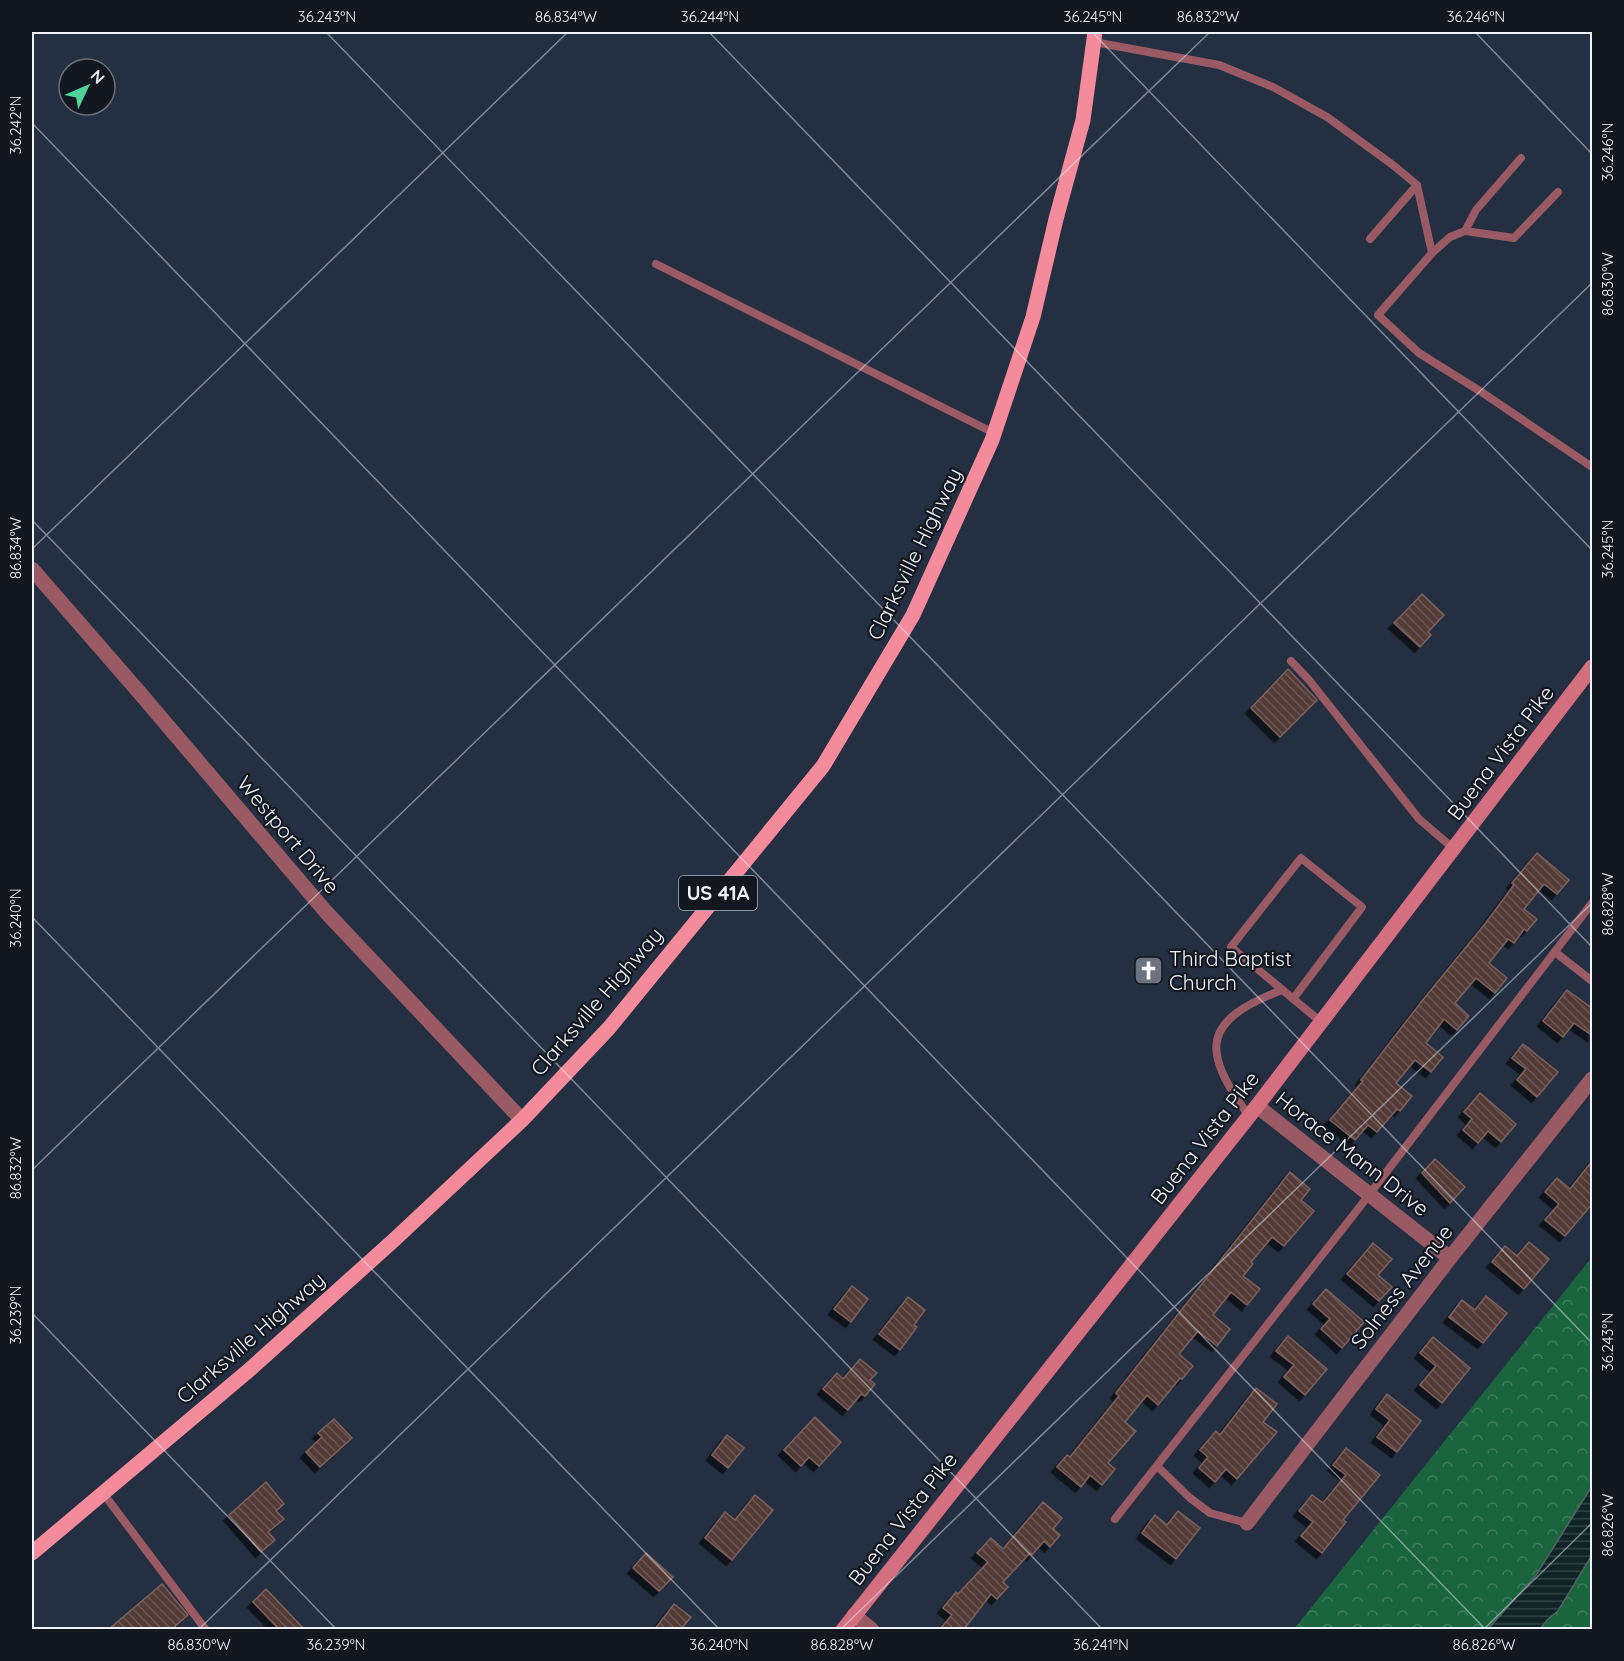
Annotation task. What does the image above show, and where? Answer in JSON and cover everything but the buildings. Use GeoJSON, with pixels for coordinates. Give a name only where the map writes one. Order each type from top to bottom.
{"type":"FeatureCollection","features":[{"type":"Feature","properties":{"kind":"main road","name":"Clarksville Highway"},"geometry":{"type":"LineString","coordinates":[[32,1553],[248,1371],[389,1245],[522,1120],[609,1028],[824,766],[914,615],[994,433],[1034,317],[1056,219],[1083,120],[1095,37]]}},
{"type":"Feature","properties":{"kind":"main road","name":"Buena Vista Pike"},"geometry":{"type":"LineString","coordinates":[[843,1629],[1253,1111],[1593,667]]}},
{"type":"Feature","properties":{"kind":"street","name":"Westport Drive"},"geometry":{"type":"LineString","coordinates":[[32,569],[326,912],[522,1120]]}},
{"type":"Feature","properties":{"kind":"street","name":"Solness Avenue"},"geometry":{"type":"LineString","coordinates":[[1247,1523],[1450,1258],[1593,1079]]}},
{"type":"Feature","properties":{"kind":"street","name":"Horace Mann Drive"},"geometry":{"type":"LineString","coordinates":[[1253,1111],[1369,1194],[1450,1258]]}},
{"type":"Feature","properties":{"kind":"street"},"geometry":{"type":"LineString","coordinates":[[854,1615],[872,1629]]}},
{"type":"Feature","properties":{"kind":"lane"},"geometry":{"type":"LineString","coordinates":[[1095,37],[1219,65],[1273,87],[1327,117],[1417,185],[1432,253]]}},
{"type":"Feature","properties":{"kind":"lane"},"geometry":{"type":"LineString","coordinates":[[1465,231],[1476,210],[1521,158]]}},
{"type":"Feature","properties":{"kind":"lane"},"geometry":{"type":"LineString","coordinates":[[1370,239],[1417,185]]}},
{"type":"Feature","properties":{"kind":"lane"},"geometry":{"type":"LineString","coordinates":[[1558,192],[1514,238],[1465,231],[1450,237],[1432,253],[1378,315],[1419,352],[1593,467]]}},
{"type":"Feature","properties":{"kind":"lane"},"geometry":{"type":"LineString","coordinates":[[656,264],[994,433]]}},
{"type":"Feature","properties":{"kind":"lane"},"geometry":{"type":"LineString","coordinates":[[1291,661],[1309,680],[1419,819],[1454,849]]}},
{"type":"Feature","properties":{"kind":"lane"},"geometry":{"type":"LineString","coordinates":[[1293,999],[1362,907],[1301,858],[1231,947],[1282,990],[1321,1022]]}},
{"type":"Feature","properties":{"kind":"lane"},"geometry":{"type":"LineString","coordinates":[[1115,1519],[1593,903]]}},
{"type":"Feature","properties":{"kind":"lane"},"geometry":{"type":"LineString","coordinates":[[1555,952],[1593,981]]}},
{"type":"Feature","properties":{"kind":"lane"},"geometry":{"type":"LineString","coordinates":[[1253,1111],[1232,1092],[1220,1068],[1216,1050],[1218,1037],[1222,1027],[1231,1016],[1259,999],[1282,990]]}},
{"type":"Feature","properties":{"kind":"lane"},"geometry":{"type":"LineString","coordinates":[[1156,1466],[1210,1513],[1247,1523]]}},
{"type":"Feature","properties":{"kind":"lane"},"geometry":{"type":"LineString","coordinates":[[103,1493],[206,1629]]}},
{"type":"Feature","properties":{"kind":"green space"},"geometry":{"type":"Polygon","coordinates":[[[1592,1257],[1592,1629],[1294,1629],[1592,1257]]]}},
{"type":"Feature","properties":{"kind":"shaded area"},"geometry":{"type":"Polygon","coordinates":[[[1592,1486],[1592,1555],[1558,1611],[1540,1629],[1488,1629],[1536,1575],[1592,1486]]]}},
{"type":"Feature","properties":{"kind":"place","name":"Third Baptist Church"},"geometry":{"type":"Point","coordinates":[1148,971]}}]}
